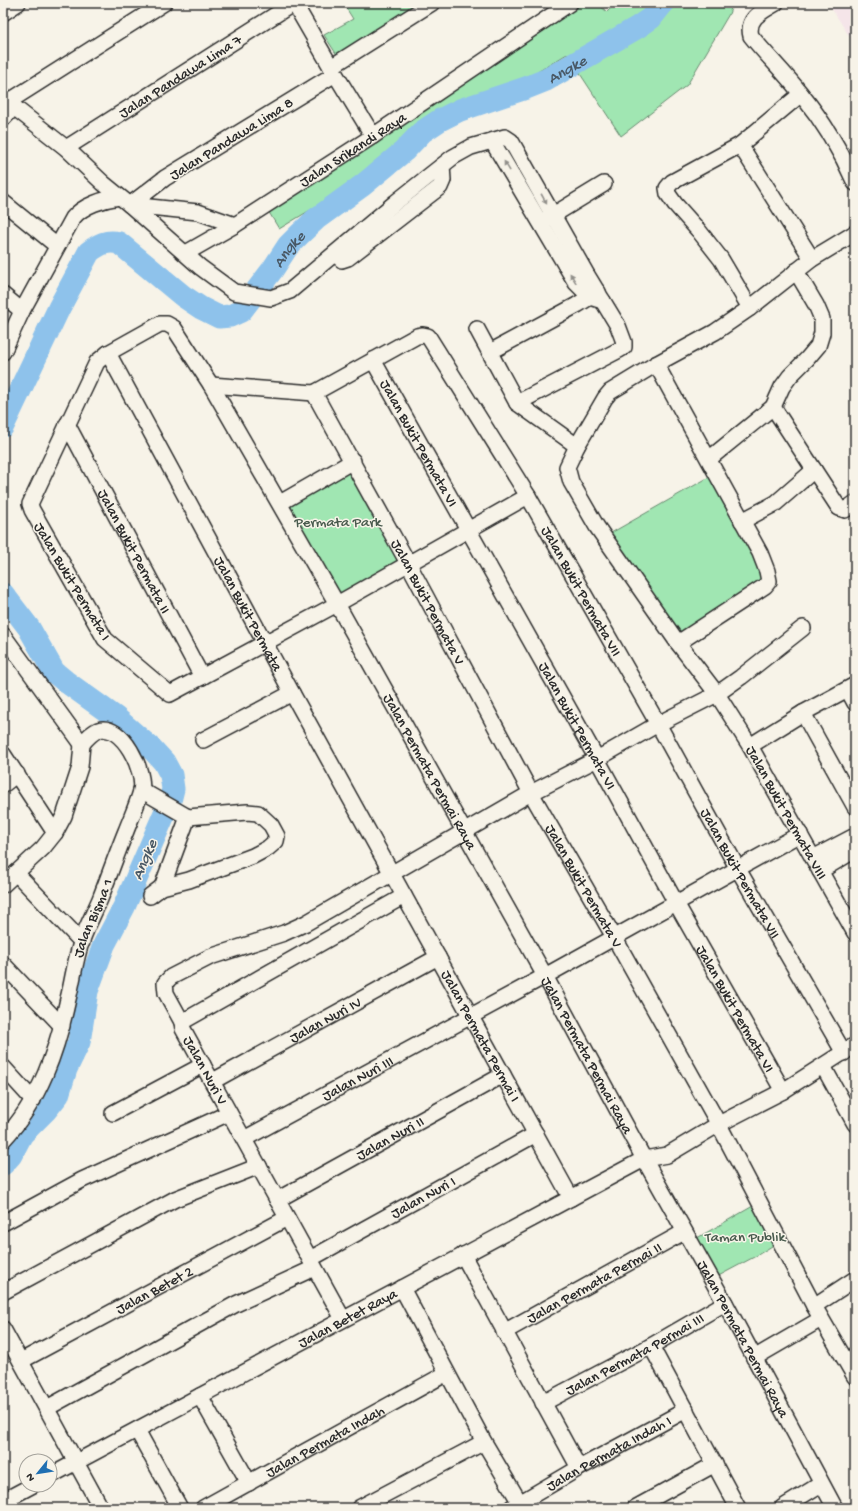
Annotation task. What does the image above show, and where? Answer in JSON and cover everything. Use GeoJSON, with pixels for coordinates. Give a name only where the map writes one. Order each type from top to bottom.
{"type":"FeatureCollection","features":[{"type":"Feature","properties":{"kind":"street"},"geometry":{"type":"LineString","coordinates":[[3,13],[18,3]]}},
{"type":"Feature","properties":{"kind":"street"},"geometry":{"type":"LineString","coordinates":[[3,119],[8,102],[164,3]]}},
{"type":"Feature","properties":{"kind":"street"},"geometry":{"type":"LineString","coordinates":[[294,3],[373,136]]}},
{"type":"Feature","properties":{"kind":"street","name":"Jalan Pandawa Lima 7"},"geometry":{"type":"LineString","coordinates":[[66,148],[294,3]]}},
{"type":"Feature","properties":{"kind":"street","name":"Jalan Pandawa Lima 8"},"geometry":{"type":"LineString","coordinates":[[125,201],[165,178],[333,70],[432,3]]}},
{"type":"Feature","properties":{"kind":"street","name":"Jalan Srikandi Raya"},"geometry":{"type":"LineString","coordinates":[[186,253],[235,225],[373,136],[570,3]]}},
{"type":"Feature","properties":{"kind":"street"},"geometry":{"type":"LineString","coordinates":[[776,3],[754,18],[750,31],[755,41],[801,94],[833,139],[855,183]]}},
{"type":"Feature","properties":{"kind":"street"},"geometry":{"type":"LineString","coordinates":[[750,308],[721,259],[675,204],[668,194],[667,188],[672,182],[740,145],[801,94]]}},
{"type":"Feature","properties":{"kind":"street"},"geometry":{"type":"LineString","coordinates":[[8,102],[66,148],[200,267],[234,292],[271,298],[290,291],[396,202],[442,166],[471,147],[505,137],[511,140],[576,283],[597,297],[618,326],[624,342],[624,347],[517,404]]}},
{"type":"Feature","properties":{"kind":"street"},"geometry":{"type":"LineString","coordinates":[[492,141],[547,219]]}},
{"type":"Feature","properties":{"kind":"street"},"geometry":{"type":"LineString","coordinates":[[740,145],[812,259]]}},
{"type":"Feature","properties":{"kind":"street"},"geometry":{"type":"LineString","coordinates":[[101,200],[104,193],[103,182]]}},
{"type":"Feature","properties":{"kind":"street"},"geometry":{"type":"LineString","coordinates":[[547,219],[604,184]]}},
{"type":"Feature","properties":{"kind":"street"},"geometry":{"type":"LineString","coordinates":[[3,352],[22,310],[75,214],[101,200],[125,201],[198,212],[235,225]]}},
{"type":"Feature","properties":{"kind":"street"},"geometry":{"type":"LineString","coordinates":[[3,202],[57,246]]}},
{"type":"Feature","properties":{"kind":"street","name":"Jalan Bukit Permata VIII"},"geometry":{"type":"LineString","coordinates":[[855,233],[796,270],[750,308],[715,332],[656,364],[610,392],[577,446],[567,466],[571,482],[598,527],[678,643],[717,694],[750,746],[855,933]]}},
{"type":"Feature","properties":{"kind":"street"},"geometry":{"type":"LineString","coordinates":[[709,459],[773,407],[782,387],[790,376],[818,346],[822,333],[822,319],[816,305],[796,270]]}},
{"type":"Feature","properties":{"kind":"street"},"geometry":{"type":"LineString","coordinates":[[3,295],[22,310]]}},
{"type":"Feature","properties":{"kind":"street"},"geometry":{"type":"LineString","coordinates":[[490,352],[577,305],[597,297]]}},
{"type":"Feature","properties":{"kind":"street","name":"Jalan Bukit Permata I"},"geometry":{"type":"LineString","coordinates":[[211,385],[174,328],[167,324],[160,324],[108,353],[97,362],[30,504],[101,634],[108,643],[170,694],[338,604],[528,496]]}},
{"type":"Feature","properties":{"kind":"street"},"geometry":{"type":"LineString","coordinates":[[477,329],[517,404],[577,446]]}},
{"type":"Feature","properties":{"kind":"street","name":"Jalan Bukit Permata VII"},"geometry":{"type":"LineString","coordinates":[[314,393],[417,336],[428,336],[528,496],[658,724],[738,869],[850,1049]]}},
{"type":"Feature","properties":{"kind":"street","name":"Jalan Bukit Permata"},"geometry":{"type":"LineString","coordinates":[[108,353],[391,873]]}},
{"type":"Feature","properties":{"kind":"street","name":"Jalan Bukit Permata VI"},"geometry":{"type":"LineString","coordinates":[[373,360],[676,903],[783,1091]]}},
{"type":"Feature","properties":{"kind":"street"},"geometry":{"type":"LineString","coordinates":[[656,364],[760,553],[769,581],[765,586],[678,643]]}},
{"type":"Feature","properties":{"kind":"street"},"geometry":{"type":"LineString","coordinates":[[211,385],[314,393]]}},
{"type":"Feature","properties":{"kind":"street","name":"Jalan Permata Permai Raya"},"geometry":{"type":"LineString","coordinates":[[211,385],[338,604],[545,976],[684,1232],[725,1303],[835,1508]]}},
{"type":"Feature","properties":{"kind":"street","name":"Jalan Bukit Permata V"},"geometry":{"type":"LineString","coordinates":[[314,393],[408,563],[531,793],[719,1124],[818,1313],[854,1371]]}},
{"type":"Feature","properties":{"kind":"street"},"geometry":{"type":"LineString","coordinates":[[773,407],[839,508],[845,510],[855,503]]}},
{"type":"Feature","properties":{"kind":"street","name":"Jalan Bukit Permata II"},"geometry":{"type":"LineString","coordinates":[[67,424],[202,677]]}},
{"type":"Feature","properties":{"kind":"street"},"geometry":{"type":"LineString","coordinates":[[280,503],[353,462]]}},
{"type":"Feature","properties":{"kind":"street"},"geometry":{"type":"LineString","coordinates":[[742,521],[776,503],[814,470]]}},
{"type":"Feature","properties":{"kind":"street"},"geometry":{"type":"LineString","coordinates":[[182,1022],[166,993],[164,986],[167,980],[210,957],[284,933],[306,923],[531,793],[597,759],[658,724],[717,694],[803,628]]}},
{"type":"Feature","properties":{"kind":"street"},"geometry":{"type":"LineString","coordinates":[[3,635],[82,744],[80,768],[64,816],[55,833],[43,848],[3,885]]}},
{"type":"Feature","properties":{"kind":"street"},"geometry":{"type":"LineString","coordinates":[[750,746],[803,713],[851,687],[855,703]]}},
{"type":"Feature","properties":{"kind":"street"},"geometry":{"type":"LineString","coordinates":[[203,740],[292,693]]}},
{"type":"Feature","properties":{"kind":"street"},"geometry":{"type":"LineString","coordinates":[[803,713],[855,807]]}},
{"type":"Feature","properties":{"kind":"street","name":"Jalan Bisma 1"},"geometry":{"type":"LineString","coordinates":[[3,1140],[20,1120],[33,1100],[49,1066],[62,1026],[82,942],[100,897],[147,793],[135,758],[127,744],[115,734],[108,730],[99,730],[88,737],[82,744]]}},
{"type":"Feature","properties":{"kind":"street"},"geometry":{"type":"LineString","coordinates":[[3,754],[55,833]]}},
{"type":"Feature","properties":{"kind":"street"},"geometry":{"type":"LineString","coordinates":[[3,785],[17,774]]}},
{"type":"Feature","properties":{"kind":"street"},"geometry":{"type":"LineString","coordinates":[[147,793],[183,814],[258,813],[271,825],[277,836],[276,841],[268,848],[253,856],[156,891],[183,814]]}},
{"type":"Feature","properties":{"kind":"street","name":"Jalan Nuri III"},"geometry":{"type":"LineString","coordinates":[[244,1139],[545,976],[800,834]]}},
{"type":"Feature","properties":{"kind":"street"},"geometry":{"type":"LineString","coordinates":[[813,858],[855,836]]}},
{"type":"Feature","properties":{"kind":"street"},"geometry":{"type":"LineString","coordinates":[[820,872],[855,850]]}},
{"type":"Feature","properties":{"kind":"street"},"geometry":{"type":"LineString","coordinates":[[16,873],[82,942]]}},
{"type":"Feature","properties":{"kind":"street","name":"Jalan Permata Permai I"},"geometry":{"type":"LineString","coordinates":[[391,873],[571,1198]]}},
{"type":"Feature","properties":{"kind":"street","name":"Jalan Nuri V"},"geometry":{"type":"LineString","coordinates":[[343,1319],[229,1113],[184,1029],[182,1022],[404,896]]}},
{"type":"Feature","properties":{"kind":"street","name":"Jalan Nuri IV"},"geometry":{"type":"LineString","coordinates":[[213,1081],[438,957]]}},
{"type":"Feature","properties":{"kind":"street"},"geometry":{"type":"LineString","coordinates":[[3,964],[62,1026]]}},
{"type":"Feature","properties":{"kind":"street","name":"Jalan Betet Raya"},"geometry":{"type":"LineString","coordinates":[[58,1472],[644,1159],[667,1155],[719,1124],[783,1091],[850,1049]]}},
{"type":"Feature","properties":{"kind":"street"},"geometry":{"type":"LineString","coordinates":[[113,1113],[203,1065]]}},
{"type":"Feature","properties":{"kind":"street"},"geometry":{"type":"LineString","coordinates":[[823,1066],[855,1124]]}},
{"type":"Feature","properties":{"kind":"street"},"geometry":{"type":"LineString","coordinates":[[3,1067],[33,1100]]}},
{"type":"Feature","properties":{"kind":"street","name":"Jalan Nuri II"},"geometry":{"type":"LineString","coordinates":[[277,1200],[503,1075]]}},
{"type":"Feature","properties":{"kind":"street"},"geometry":{"type":"LineString","coordinates":[[3,1223],[82,1180],[229,1113]]}},
{"type":"Feature","properties":{"kind":"street","name":"Jalan Nuri I"},"geometry":{"type":"LineString","coordinates":[[47,1408],[312,1263],[536,1134]]}},
{"type":"Feature","properties":{"kind":"street"},"geometry":{"type":"LineString","coordinates":[[3,1292],[175,1199],[259,1166]]}},
{"type":"Feature","properties":{"kind":"street","name":"Jalan Betet 2"},"geometry":{"type":"LineString","coordinates":[[21,1361],[287,1218]]}},
{"type":"Feature","properties":{"kind":"street","name":"Jalan Permata Permai II"},"geometry":{"type":"LineString","coordinates":[[504,1332],[684,1232]]}},
{"type":"Feature","properties":{"kind":"street"},"geometry":{"type":"LineString","coordinates":[[463,1255],[580,1468]]}},
{"type":"Feature","properties":{"kind":"street"},"geometry":{"type":"LineString","coordinates":[[754,1358],[818,1313],[855,1279]]}},
{"type":"Feature","properties":{"kind":"street"},"geometry":{"type":"LineString","coordinates":[[402,1288],[484,1442],[515,1505]]}},
{"type":"Feature","properties":{"kind":"street","name":"Jalan Permata Permai III"},"geometry":{"type":"LineString","coordinates":[[543,1403],[652,1346],[725,1303]]}},
{"type":"Feature","properties":{"kind":"street"},"geometry":{"type":"LineString","coordinates":[[3,1329],[101,1508]]}},
{"type":"Feature","properties":{"kind":"street"},"geometry":{"type":"LineString","coordinates":[[652,1346],[738,1508]]}},
{"type":"Feature","properties":{"kind":"street","name":"Jalan Permata Indah"},"geometry":{"type":"LineString","coordinates":[[203,1508],[447,1373]]}},
{"type":"Feature","properties":{"kind":"street"},"geometry":{"type":"LineString","coordinates":[[200,1396],[249,1483]]}},
{"type":"Feature","properties":{"kind":"street","name":"Jalan Permata Indah I"},"geometry":{"type":"LineString","coordinates":[[515,1505],[686,1410]]}},
{"type":"Feature","properties":{"kind":"street"},"geometry":{"type":"LineString","coordinates":[[138,1430],[180,1508]]}},
{"type":"Feature","properties":{"kind":"street"},"geometry":{"type":"LineString","coordinates":[[360,1508],[484,1442]]}},
{"type":"Feature","properties":{"kind":"street"},"geometry":{"type":"LineString","coordinates":[[635,1508],[715,1464]]}},
{"type":"Feature","properties":{"kind":"street"},"geometry":{"type":"LineString","coordinates":[[782,1508],[821,1484]]}},
{"type":"Feature","properties":{"kind":"street"},"geometry":{"type":"LineString","coordinates":[[3,1501],[18,1493]]}},
{"type":"Feature","properties":{"kind":"shaded area"},"geometry":{"type":"Polygon","coordinates":[[[828,3],[855,3],[855,45],[828,3]]]}},
{"type":"Feature","properties":{"kind":"green space"},"geometry":{"type":"Polygon","coordinates":[[[343,3],[420,3],[339,58],[324,35],[353,19],[343,3]]]}},
{"type":"Feature","properties":{"kind":"green space"},"geometry":{"type":"Polygon","coordinates":[[[570,3],[597,3],[607,12],[616,3],[733,3],[729,14],[687,85],[621,136],[567,54],[279,229],[264,204],[570,3]]]}},
{"type":"Feature","properties":{"kind":"green space","name":"Permata Park"},"geometry":{"type":"Polygon","coordinates":[[[353,461],[408,563],[337,604],[280,503],[353,461]]]}},
{"type":"Feature","properties":{"kind":"green space"},"geometry":{"type":"Polygon","coordinates":[[[711,476],[772,579],[680,645],[604,537],[711,476]]]}},
{"type":"Feature","properties":{"kind":"green space","name":"Taman Publik"},"geometry":{"type":"Polygon","coordinates":[[[760,1202],[780,1241],[756,1256],[711,1280],[690,1242],[760,1202]]]}},
{"type":"Feature","properties":{"kind":"waterway","name":"Angke"},"geometry":{"type":"LineString","coordinates":[[3,426],[59,308],[89,252],[96,247],[107,242],[119,243],[183,296],[201,308],[219,317],[230,316],[241,311],[273,269],[288,246],[300,234],[316,219],[363,185],[404,151],[422,132],[440,120],[460,110],[546,80],[638,27],[651,18],[663,3]]}},
{"type":"Feature","properties":{"kind":"waterway","name":"Angke"},"geometry":{"type":"LineString","coordinates":[[3,594],[29,628],[54,672],[115,717],[153,750],[164,762],[171,775],[173,789],[170,801],[124,907],[104,945],[87,991],[79,1042],[66,1069],[58,1095],[46,1110],[22,1134],[11,1155],[3,1164]]}}]}
